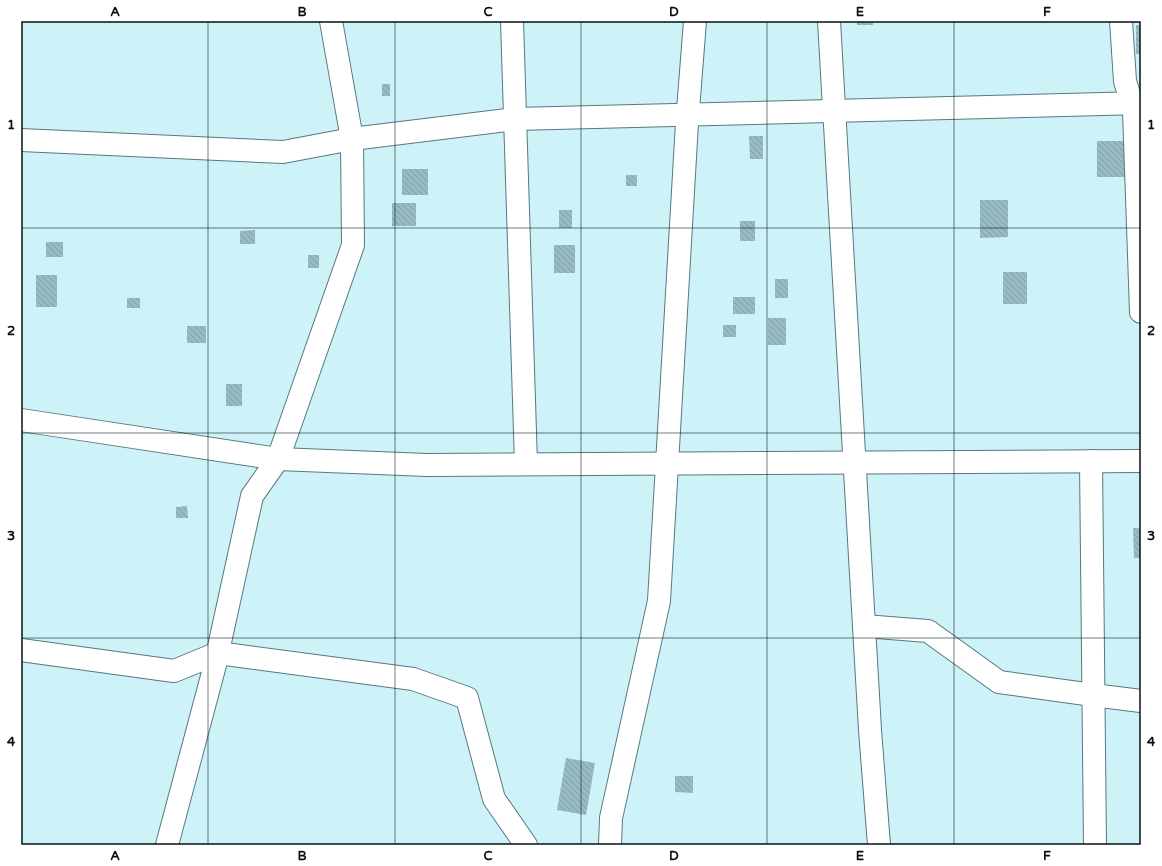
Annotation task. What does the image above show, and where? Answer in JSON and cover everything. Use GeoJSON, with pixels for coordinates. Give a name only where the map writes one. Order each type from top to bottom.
{"type":"FeatureCollection","features":[{"type":"Feature","properties":{"kind":"street"},"geometry":{"type":"LineString","coordinates":[[167,845],[218,653],[252,496],[278,459],[353,245],[352,139],[331,21]]}},
{"type":"Feature","properties":{"kind":"street"},"geometry":{"type":"LineString","coordinates":[[512,21],[526,464]]}},
{"type":"Feature","properties":{"kind":"street"},"geometry":{"type":"LineString","coordinates":[[610,845],[611,818],[660,601],[688,114],[695,21]]}},
{"type":"Feature","properties":{"kind":"street"},"geometry":{"type":"LineString","coordinates":[[829,21],[870,730],[879,845]]}},
{"type":"Feature","properties":{"kind":"street"},"geometry":{"type":"LineString","coordinates":[[1121,21],[1125,81],[1136,104],[1134,111],[1141,312]]}},
{"type":"Feature","properties":{"kind":"street"},"geometry":{"type":"LineString","coordinates":[[21,140],[283,152],[352,139],[515,119],[1136,104]]}},
{"type":"Feature","properties":{"kind":"street"},"geometry":{"type":"LineString","coordinates":[[21,420],[278,459],[427,465],[1141,461]]}},
{"type":"Feature","properties":{"kind":"street"},"geometry":{"type":"LineString","coordinates":[[1091,461],[1095,845]]}},
{"type":"Feature","properties":{"kind":"street"},"geometry":{"type":"LineString","coordinates":[[864,626],[928,631],[999,682],[1141,701]]}},
{"type":"Feature","properties":{"kind":"street"},"geometry":{"type":"LineString","coordinates":[[21,650],[174,670],[218,653],[413,679],[467,698],[494,799],[526,845]]}},
{"type":"Feature","properties":{"kind":"building"},"geometry":{"type":"Polygon","coordinates":[[[857,21],[873,21],[873,25],[857,25],[857,21]]]}},
{"type":"Feature","properties":{"kind":"building"},"geometry":{"type":"Polygon","coordinates":[[[1136,25],[1141,25],[1141,54],[1136,54],[1136,25]]]}},
{"type":"Feature","properties":{"kind":"building"},"geometry":{"type":"Polygon","coordinates":[[[382,84],[390,84],[390,96],[382,96],[382,84]]]}},
{"type":"Feature","properties":{"kind":"building"},"geometry":{"type":"Polygon","coordinates":[[[749,136],[763,136],[763,159],[750,159],[749,136]]]}},
{"type":"Feature","properties":{"kind":"building"},"geometry":{"type":"Polygon","coordinates":[[[1097,141],[1126,141],[1126,177],[1097,177],[1097,141]]]}},
{"type":"Feature","properties":{"kind":"building"},"geometry":{"type":"Polygon","coordinates":[[[402,169],[428,169],[428,195],[402,195],[402,169]]]}},
{"type":"Feature","properties":{"kind":"building"},"geometry":{"type":"Polygon","coordinates":[[[626,175],[637,175],[637,186],[626,186],[626,175]]]}},
{"type":"Feature","properties":{"kind":"building"},"geometry":{"type":"Polygon","coordinates":[[[980,200],[1008,200],[1008,237],[980,238],[980,200]]]}},
{"type":"Feature","properties":{"kind":"building"},"geometry":{"type":"Polygon","coordinates":[[[392,203],[416,203],[416,226],[392,226],[392,203]]]}},
{"type":"Feature","properties":{"kind":"building"},"geometry":{"type":"Polygon","coordinates":[[[559,210],[572,210],[572,228],[559,228],[559,210]]]}},
{"type":"Feature","properties":{"kind":"building"},"geometry":{"type":"Polygon","coordinates":[[[740,221],[755,221],[755,241],[740,241],[740,221]]]}},
{"type":"Feature","properties":{"kind":"building"},"geometry":{"type":"Polygon","coordinates":[[[255,230],[255,244],[240,244],[240,231],[255,230]]]}},
{"type":"Feature","properties":{"kind":"building"},"geometry":{"type":"Polygon","coordinates":[[[46,242],[63,242],[63,257],[46,257],[46,242]]]}},
{"type":"Feature","properties":{"kind":"building"},"geometry":{"type":"Polygon","coordinates":[[[554,245],[575,245],[575,273],[554,273],[554,245]]]}},
{"type":"Feature","properties":{"kind":"building"},"geometry":{"type":"Polygon","coordinates":[[[308,255],[319,255],[319,268],[308,268],[308,255]]]}},
{"type":"Feature","properties":{"kind":"building"},"geometry":{"type":"Polygon","coordinates":[[[1003,272],[1027,272],[1027,304],[1003,304],[1003,272]]]}},
{"type":"Feature","properties":{"kind":"building"},"geometry":{"type":"Polygon","coordinates":[[[36,275],[57,275],[57,307],[36,307],[36,275]]]}},
{"type":"Feature","properties":{"kind":"building"},"geometry":{"type":"Polygon","coordinates":[[[775,279],[788,279],[788,298],[775,298],[775,279]]]}},
{"type":"Feature","properties":{"kind":"building"},"geometry":{"type":"Polygon","coordinates":[[[733,297],[755,297],[755,314],[733,314],[733,297]]]}},
{"type":"Feature","properties":{"kind":"building"},"geometry":{"type":"Polygon","coordinates":[[[127,298],[140,298],[140,308],[127,308],[127,298]]]}},
{"type":"Feature","properties":{"kind":"building"},"geometry":{"type":"Polygon","coordinates":[[[768,318],[786,318],[786,345],[768,345],[768,318]]]}},
{"type":"Feature","properties":{"kind":"building"},"geometry":{"type":"Polygon","coordinates":[[[723,325],[736,325],[736,337],[723,337],[723,325]]]}},
{"type":"Feature","properties":{"kind":"building"},"geometry":{"type":"Polygon","coordinates":[[[187,326],[206,326],[206,343],[187,343],[187,326]]]}},
{"type":"Feature","properties":{"kind":"building"},"geometry":{"type":"Polygon","coordinates":[[[226,384],[242,384],[242,406],[226,406],[226,384]]]}},
{"type":"Feature","properties":{"kind":"building"},"geometry":{"type":"Polygon","coordinates":[[[187,506],[188,518],[176,518],[176,507],[187,506]]]}},
{"type":"Feature","properties":{"kind":"building"},"geometry":{"type":"Polygon","coordinates":[[[1133,528],[1141,528],[1141,558],[1134,558],[1133,528]]]}},
{"type":"Feature","properties":{"kind":"building"},"geometry":{"type":"Polygon","coordinates":[[[566,758],[595,763],[586,815],[557,810],[566,758]]]}},
{"type":"Feature","properties":{"kind":"building"},"geometry":{"type":"Polygon","coordinates":[[[675,776],[693,776],[693,793],[675,792],[675,776]]]}}]}
